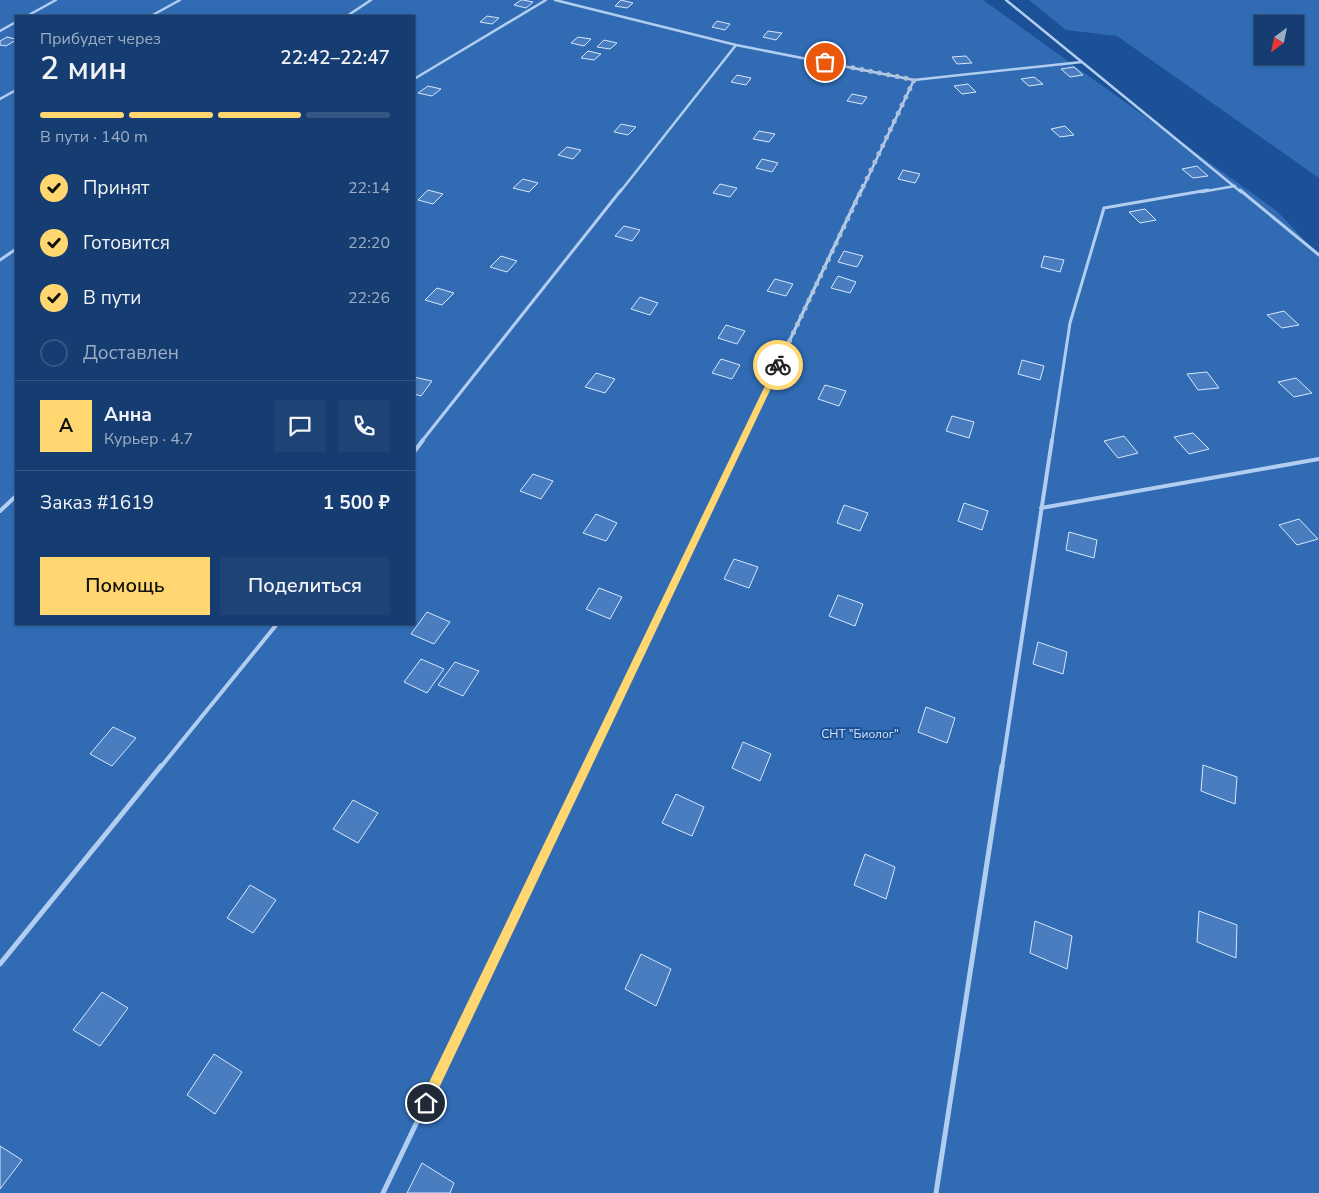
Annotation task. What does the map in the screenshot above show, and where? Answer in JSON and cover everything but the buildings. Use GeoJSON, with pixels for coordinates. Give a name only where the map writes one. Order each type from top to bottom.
{"type":"FeatureCollection","features":[{"type":"Feature","properties":{"kind":"lane"},"geometry":{"type":"LineString","coordinates":[[29,15],[56,0]]}},
{"type":"Feature","properties":{"kind":"lane"},"geometry":{"type":"LineString","coordinates":[[153,15],[180,0]]}},
{"type":"Feature","properties":{"kind":"lane"},"geometry":{"type":"LineString","coordinates":[[348,15],[371,0]]}},
{"type":"Feature","properties":{"kind":"lane"},"geometry":{"type":"LineString","coordinates":[[415,78],[546,0]]}},
{"type":"Feature","properties":{"kind":"lane"},"geometry":{"type":"LineString","coordinates":[[555,0],[736,45],[914,80],[1082,62]]}},
{"type":"Feature","properties":{"kind":"lane"},"geometry":{"type":"LineString","coordinates":[[1006,0],[1319,255]]}},
{"type":"Feature","properties":{"kind":"lane"},"geometry":{"type":"LineString","coordinates":[[0,31],[15,23]]}},
{"type":"Feature","properties":{"kind":"lane"},"geometry":{"type":"LineString","coordinates":[[415,451],[736,45]]}},
{"type":"Feature","properties":{"kind":"lane"},"geometry":{"type":"LineString","coordinates":[[383,1193],[914,80]]}},
{"type":"Feature","properties":{"kind":"lane"},"geometry":{"type":"LineString","coordinates":[[0,99],[15,91]]}},
{"type":"Feature","properties":{"kind":"lane"},"geometry":{"type":"LineString","coordinates":[[936,1193],[1070,322],[1104,208],[1235,186]]}},
{"type":"Feature","properties":{"kind":"lane"},"geometry":{"type":"LineString","coordinates":[[0,260],[15,249]]}},
{"type":"Feature","properties":{"kind":"lane"},"geometry":{"type":"LineString","coordinates":[[1042,508],[1319,459]]}},
{"type":"Feature","properties":{"kind":"lane"},"geometry":{"type":"LineString","coordinates":[[0,511],[15,497]]}},
{"type":"Feature","properties":{"kind":"lane"},"geometry":{"type":"LineString","coordinates":[[0,964],[276,625]]}},
{"type":"Feature","properties":{"kind":"green space","name":"СНТ \"Биолог\""},"geometry":{"type":"Polygon","coordinates":[[[0,0],[983,0],[1277,211],[1319,256],[1319,1193],[0,1193],[0,0]]]}},
{"type":"Feature","properties":{"kind":"green space"},"geometry":{"type":"Polygon","coordinates":[[[1029,0],[1319,0],[1319,178],[1117,36],[1066,30],[1029,0]]]}},
{"type":"Feature","properties":{"kind":"way so far"},"geometry":{"type":"LineString","coordinates":[[778,365],[914,80],[825,62]]}},
{"type":"Feature","properties":{"kind":"route"},"geometry":{"type":"LineString","coordinates":[[426,1103],[778,365]]}}]}
